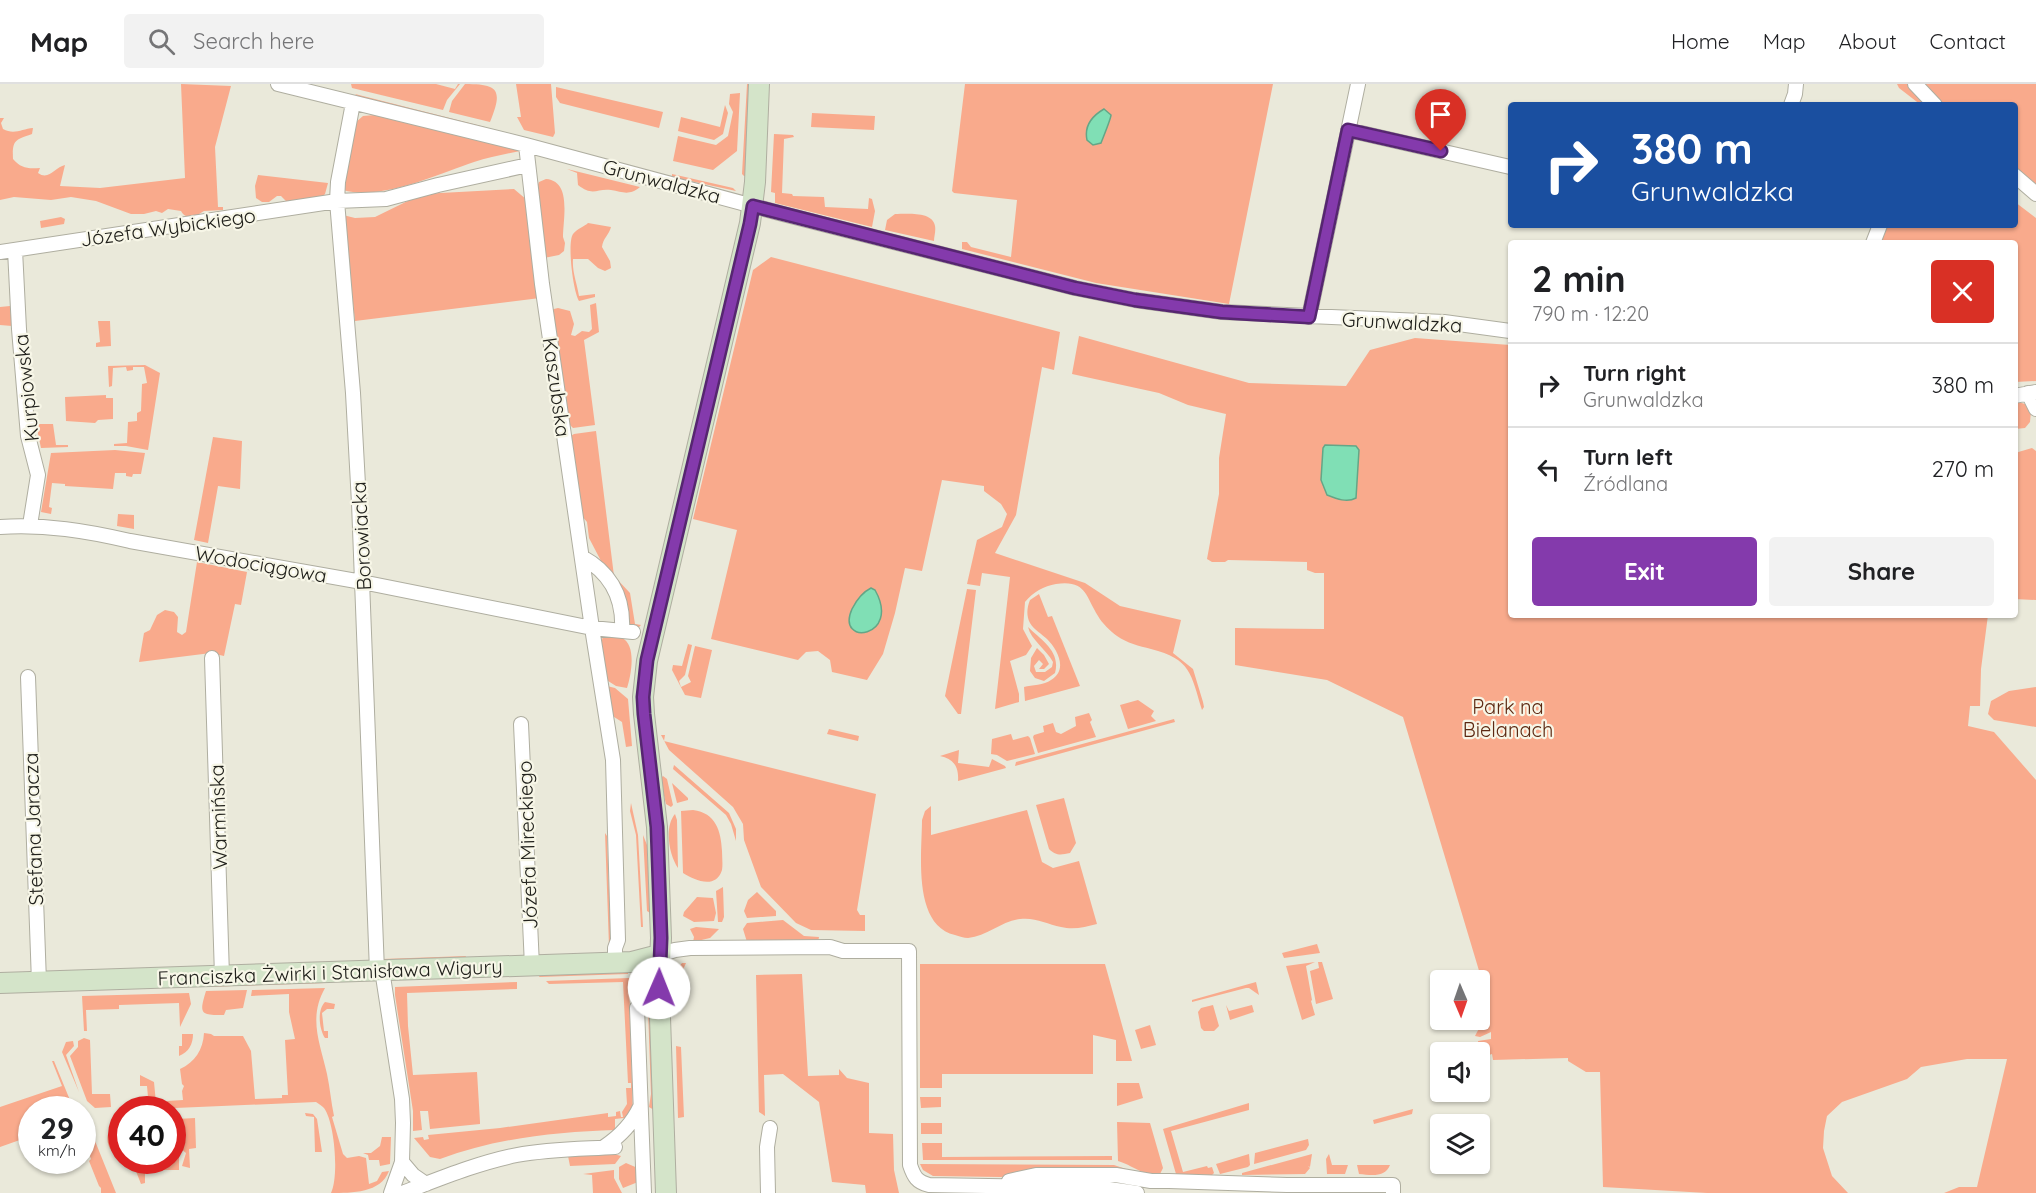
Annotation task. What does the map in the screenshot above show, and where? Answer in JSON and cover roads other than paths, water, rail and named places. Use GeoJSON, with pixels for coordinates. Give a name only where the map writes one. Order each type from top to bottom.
{"type":"FeatureCollection","features":[{"type":"Feature","properties":{"kind":"street","name":"Grunwaldzka"},"geometry":{"type":"LineString","coordinates":[[278,84],[526,145],[753,206],[1075,288],[1135,300],[1222,312],[1444,322],[1508,331]]}},
{"type":"Feature","properties":{"kind":"street"},"geometry":{"type":"LineString","coordinates":[[666,1193],[659,1000],[660,917],[657,827],[645,729],[644,681],[647,660],[750,224],[753,206],[759,84]]}},
{"type":"Feature","properties":{"kind":"street"},"geometry":{"type":"LineString","coordinates":[[1309,317],[1358,84]]}},
{"type":"Feature","properties":{"kind":"street"},"geometry":{"type":"LineString","coordinates":[[1916,84],[1932,102]]}},
{"type":"Feature","properties":{"kind":"street","name":"Borowiacka"},"geometry":{"type":"LineString","coordinates":[[353,103],[338,182],[337,201],[353,393],[380,971],[402,1099],[402,1162],[391,1193]]}},
{"type":"Feature","properties":{"kind":"street"},"geometry":{"type":"LineString","coordinates":[[1348,130],[1508,167]]}},
{"type":"Feature","properties":{"kind":"street","name":"Kaszubska"},"geometry":{"type":"LineString","coordinates":[[526,145],[542,284],[613,760],[618,940],[615,948],[615,963]]}},
{"type":"Feature","properties":{"kind":"street","name":"Józefa Wybickiego"},"geometry":{"type":"LineString","coordinates":[[0,252],[337,201],[386,199],[449,182],[528,165]]}},
{"type":"Feature","properties":{"kind":"street"},"geometry":{"type":"LineString","coordinates":[[2018,178],[2036,194]]}},
{"type":"Feature","properties":{"kind":"street","name":"Kurpiowska"},"geometry":{"type":"LineString","coordinates":[[15,250],[28,436],[38,475],[30,525]]}},
{"type":"Feature","properties":{"kind":"street"},"geometry":{"type":"LineString","coordinates":[[2026,394],[2036,410]]}},
{"type":"Feature","properties":{"kind":"street","name":"Wodociągowa"},"geometry":{"type":"LineString","coordinates":[[0,526],[30,525],[98,533],[592,628],[627,631],[616,591],[599,570],[582,557]]}},
{"type":"Feature","properties":{"kind":"street","name":"Warmińska"},"geometry":{"type":"LineString","coordinates":[[213,658],[222,976]]}},
{"type":"Feature","properties":{"kind":"street","name":"Stefana Jaracza"},"geometry":{"type":"LineString","coordinates":[[28,677],[39,982]]}},
{"type":"Feature","properties":{"kind":"street","name":"Józefa Mireckiego"},"geometry":{"type":"LineString","coordinates":[[521,724],[532,966]]}},
{"type":"Feature","properties":{"kind":"street"},"geometry":{"type":"LineString","coordinates":[[659,955],[690,948],[830,947],[843,951],[909,951],[910,1165],[919,1183],[1102,1188],[1137,1193]]}},
{"type":"Feature","properties":{"kind":"street","name":"Franciszka Żwirki i Stanisława Wigury"},"geometry":{"type":"LineString","coordinates":[[0,983],[615,963],[632,962],[659,955]]}},
{"type":"Feature","properties":{"kind":"street"},"geometry":{"type":"LineString","coordinates":[[644,1193],[637,1008],[659,1000]]}},
{"type":"Feature","properties":{"kind":"street"},"geometry":{"type":"LineString","coordinates":[[402,1193],[486,1163],[518,1155],[556,1149],[609,1147],[635,1117],[639,1107]]}},
{"type":"Feature","properties":{"kind":"street"},"geometry":{"type":"LineString","coordinates":[[768,1193],[766,1147],[770,1128]]}},
{"type":"Feature","properties":{"kind":"street"},"geometry":{"type":"LineString","coordinates":[[402,1162],[426,1184]]}},
{"type":"Feature","properties":{"kind":"street"},"geometry":{"type":"LineString","coordinates":[[995,1185],[1036,1175],[1105,1174],[1151,1180],[1287,1185],[1393,1185],[1393,1193]]}},
{"type":"Feature","properties":{"kind":"street"},"geometry":{"type":"LineString","coordinates":[[1229,1193],[1287,1185]]}},
{"type":"Feature","properties":{"kind":"park label","name":"Park na Bielanach"},"geometry":{"type":"Point","coordinates":[1508,718]}}]}
